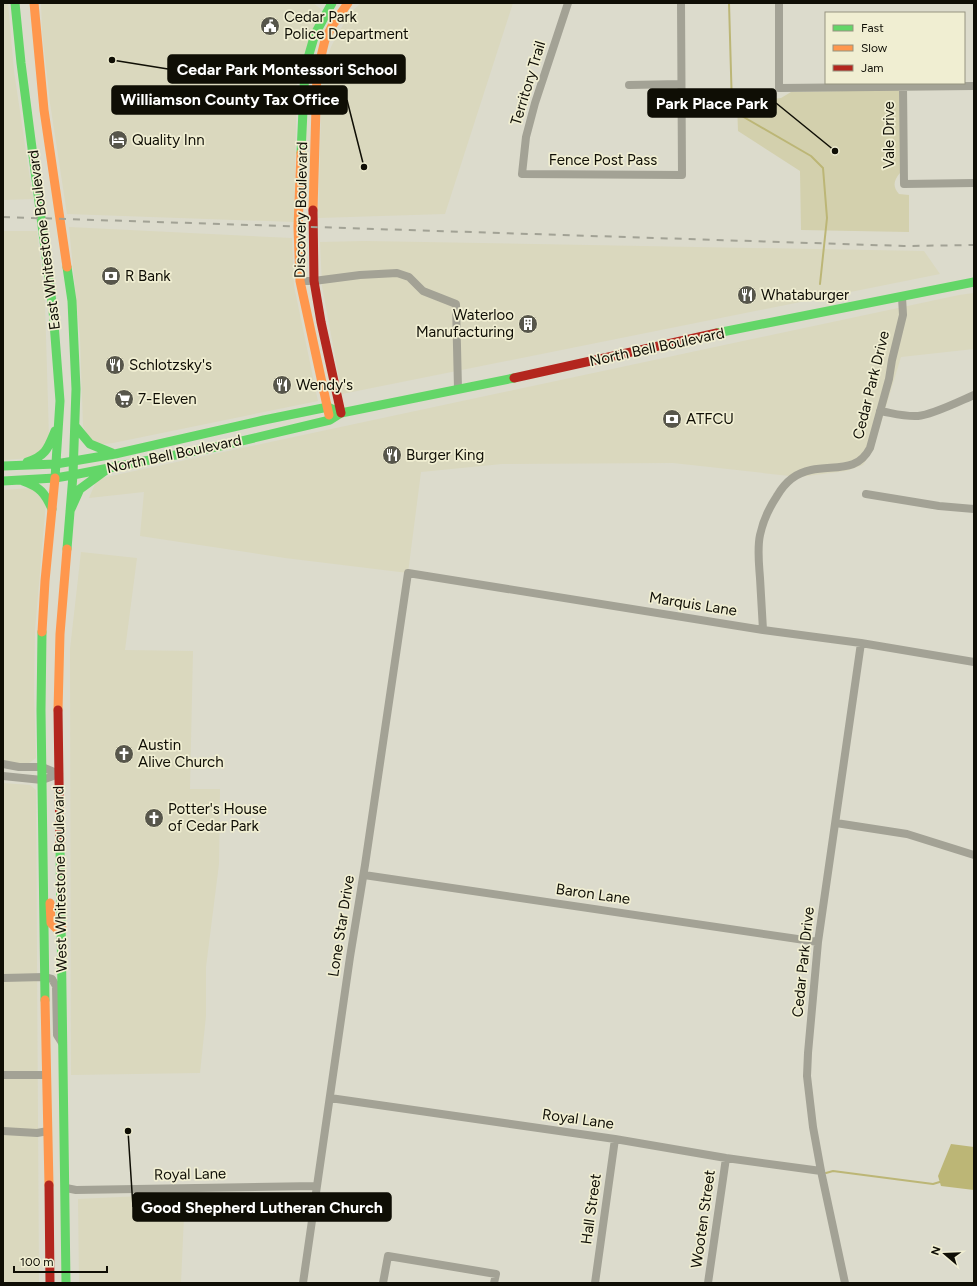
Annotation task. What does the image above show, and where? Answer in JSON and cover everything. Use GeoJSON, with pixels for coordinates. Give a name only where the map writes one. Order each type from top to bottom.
{"type":"FeatureCollection","features":[{"type":"Feature","properties":{"kind":"main road","name":"East Whitestone Boulevard"},"geometry":{"type":"LineString","coordinates":[[15,3],[20,63],[53,310],[58,375],[59,418],[55,478]]}},
{"type":"Feature","properties":{"kind":"main road","name":"East Whitestone Boulevard"},"geometry":{"type":"LineString","coordinates":[[34,3],[44,110],[72,301],[76,389],[73,475]]}},
{"type":"Feature","properties":{"kind":"main road","name":"Discovery Boulevard"},"geometry":{"type":"LineString","coordinates":[[330,4],[315,34],[305,68],[298,252],[300,281],[330,420]]}},
{"type":"Feature","properties":{"kind":"main road","name":"Discovery Boulevard"},"geometry":{"type":"LineString","coordinates":[[341,413],[321,322],[314,281],[312,227],[316,73],[325,40],[345,6]]}},
{"type":"Feature","properties":{"kind":"main road","name":"North Bell Boulevard"},"geometry":{"type":"LineString","coordinates":[[3,481],[55,478],[216,447],[330,420],[341,413],[574,366],[679,341],[974,282]]}},
{"type":"Feature","properties":{"kind":"main road"},"geometry":{"type":"LineString","coordinates":[[328,407],[341,413]]}},
{"type":"Feature","properties":{"kind":"main road","name":"North Bell Boulevard"},"geometry":{"type":"LineString","coordinates":[[7,466],[74,462],[328,407]]}},
{"type":"Feature","properties":{"kind":"main road"},"geometry":{"type":"LineString","coordinates":[[7,466],[37,459],[46,452],[59,418]]}},
{"type":"Feature","properties":{"kind":"main road"},"geometry":{"type":"LineString","coordinates":[[75,426],[85,440],[91,445],[115,454]]}},
{"type":"Feature","properties":{"kind":"main road"},"geometry":{"type":"LineString","coordinates":[[70,511],[80,489],[109,468]]}},
{"type":"Feature","properties":{"kind":"main road","name":"West Whitestone Boulevard"},"geometry":{"type":"LineString","coordinates":[[66,1279],[66,1188],[62,1043],[59,652],[73,475]]}},
{"type":"Feature","properties":{"kind":"main road","name":"West Whitestone Boulevard"},"geometry":{"type":"LineString","coordinates":[[50,1283],[48,1104],[46,1075],[42,870],[41,644],[55,478]]}},
{"type":"Feature","properties":{"kind":"main road"},"geometry":{"type":"LineString","coordinates":[[20,480],[34,484],[45,493],[52,509]]}},
{"type":"Feature","properties":{"kind":"main road"},"geometry":{"type":"LineString","coordinates":[[42,870],[50,892],[51,922],[56,928],[62,928]]}},
{"type":"Feature","properties":{"kind":"main road"},"geometry":{"type":"LineString","coordinates":[[48,1104],[53,1113],[55,1182],[59,1186],[66,1188]]}},
{"type":"Feature","properties":{"kind":"main road"},"geometry":{"type":"LineString","coordinates":[[48,1192],[55,1196],[58,1201],[60,1268],[61,1273],[66,1279]]}},
{"type":"Feature","properties":{"kind":"street","name":"Territory Trail"},"geometry":{"type":"LineString","coordinates":[[522,174],[526,136],[535,102],[568,3]]}},
{"type":"Feature","properties":{"kind":"street"},"geometry":{"type":"LineString","coordinates":[[629,85],[681,84],[681,3]]}},
{"type":"Feature","properties":{"kind":"street"},"geometry":{"type":"LineString","coordinates":[[778,3],[779,88],[974,86]]}},
{"type":"Feature","properties":{"kind":"street"},"geometry":{"type":"LineString","coordinates":[[330,4],[345,6]]}},
{"type":"Feature","properties":{"kind":"street","name":"Fence Post Pass"},"geometry":{"type":"LineString","coordinates":[[522,174],[682,175],[681,84]]}},
{"type":"Feature","properties":{"kind":"street","name":"Vale Drive"},"geometry":{"type":"LineString","coordinates":[[903,86],[904,184],[974,183]]}},
{"type":"Feature","properties":{"kind":"street"},"geometry":{"type":"LineString","coordinates":[[300,281],[397,273],[409,277],[423,292],[456,304],[458,390]]}},
{"type":"Feature","properties":{"kind":"street","name":"Cedar Park Drive"},"geometry":{"type":"LineString","coordinates":[[763,630],[758,552],[760,536],[765,519],[780,491],[788,480],[794,475],[813,469],[849,467],[860,461],[866,455],[870,448],[889,379],[903,315],[902,296]]}},
{"type":"Feature","properties":{"kind":"street"},"geometry":{"type":"LineString","coordinates":[[880,411],[898,415],[918,416],[943,408],[974,395]]}},
{"type":"Feature","properties":{"kind":"street"},"geometry":{"type":"LineString","coordinates":[[866,494],[939,506],[974,509]]}},
{"type":"Feature","properties":{"kind":"street","name":"Marquis Lane"},"geometry":{"type":"LineString","coordinates":[[408,573],[763,630],[861,643],[974,662]]}},
{"type":"Feature","properties":{"kind":"street","name":"Lone Star Drive"},"geometry":{"type":"LineString","coordinates":[[303,1283],[316,1186],[350,957],[364,875],[408,573]]}},
{"type":"Feature","properties":{"kind":"street","name":"Cedar Park Drive"},"geometry":{"type":"LineString","coordinates":[[845,1283],[821,1171],[813,1127],[807,1076],[818,942],[861,643]]}},
{"type":"Feature","properties":{"kind":"street"},"geometry":{"type":"LineString","coordinates":[[3,764],[19,767],[42,767],[59,774]]}},
{"type":"Feature","properties":{"kind":"street"},"geometry":{"type":"LineString","coordinates":[[3,776],[42,780],[59,774]]}},
{"type":"Feature","properties":{"kind":"street"},"geometry":{"type":"LineString","coordinates":[[836,823],[907,834],[974,855]]}},
{"type":"Feature","properties":{"kind":"street","name":"Baron Lane"},"geometry":{"type":"LineString","coordinates":[[364,875],[818,942]]}},
{"type":"Feature","properties":{"kind":"street"},"geometry":{"type":"LineString","coordinates":[[3,978],[44,977],[52,979],[56,986],[57,1035],[62,1043]]}},
{"type":"Feature","properties":{"kind":"street"},"geometry":{"type":"LineString","coordinates":[[3,1075],[46,1075]]}},
{"type":"Feature","properties":{"kind":"street","name":"Royal Lane"},"geometry":{"type":"LineString","coordinates":[[330,1098],[615,1139],[726,1158],[821,1171]]}},
{"type":"Feature","properties":{"kind":"street"},"geometry":{"type":"LineString","coordinates":[[3,1131],[37,1133],[48,1131]]}},
{"type":"Feature","properties":{"kind":"street","name":"Hall Street"},"geometry":{"type":"LineString","coordinates":[[596,1283],[615,1139]]}},
{"type":"Feature","properties":{"kind":"street","name":"Wooten Street"},"geometry":{"type":"LineString","coordinates":[[708,1283],[726,1158]]}},
{"type":"Feature","properties":{"kind":"street","name":"Royal Lane"},"geometry":{"type":"LineString","coordinates":[[66,1188],[76,1190],[178,1187],[316,1186]]}},
{"type":"Feature","properties":{"kind":"street"},"geometry":{"type":"LineString","coordinates":[[383,1283],[388,1256],[496,1274],[494,1283]]}},
{"type":"Feature","properties":{"kind":"shaded area"},"geometry":{"type":"Polygon","coordinates":[[[3,3],[8,3],[14,71],[33,199],[3,200],[3,3]]]}},
{"type":"Feature","properties":{"kind":"shaded area"},"geometry":{"type":"Polygon","coordinates":[[[41,3],[313,3],[321,9],[297,73],[294,222],[67,214],[50,103],[42,31],[41,3]]]}},
{"type":"Feature","properties":{"kind":"shaded area"},"geometry":{"type":"Polygon","coordinates":[[[361,3],[513,3],[445,214],[318,218],[322,80],[325,64],[338,33],[352,11],[361,3]]]}},
{"type":"Feature","properties":{"kind":"shaded area"},"geometry":{"type":"Polygon","coordinates":[[[898,90],[900,92],[900,173],[895,181],[895,188],[899,194],[909,195],[909,232],[801,230],[800,171],[738,131],[737,103],[781,98],[791,92],[898,90]]]}},
{"type":"Feature","properties":{"kind":"shaded area"},"geometry":{"type":"Polygon","coordinates":[[[69,227],[292,238],[294,286],[318,401],[97,445],[88,436],[83,426],[80,337],[69,227]]]}},
{"type":"Feature","properties":{"kind":"shaded area"},"geometry":{"type":"Polygon","coordinates":[[[3,231],[37,231],[45,302],[49,438],[47,445],[32,458],[3,460],[3,231]]]}},
{"type":"Feature","properties":{"kind":"shaded area"},"geometry":{"type":"Polygon","coordinates":[[[365,241],[924,251],[940,274],[342,394],[322,286],[320,242],[365,241]]]}},
{"type":"Feature","properties":{"kind":"shaded area"},"geometry":{"type":"Polygon","coordinates":[[[974,293],[974,349],[901,357],[873,449],[863,465],[846,471],[799,477],[673,463],[502,464],[421,472],[408,573],[285,558],[140,536],[144,492],[89,498],[97,479],[974,293]]]}},
{"type":"Feature","properties":{"kind":"shaded area"},"geometry":{"type":"Polygon","coordinates":[[[31,488],[46,502],[35,630],[34,694],[36,758],[29,763],[20,764],[3,760],[3,490],[31,488]]]}},
{"type":"Feature","properties":{"kind":"shaded area"},"geometry":{"type":"Polygon","coordinates":[[[81,552],[137,558],[125,650],[193,651],[190,789],[220,789],[219,864],[206,967],[206,1016],[200,1073],[71,1075],[70,649],[81,552]]]}},
{"type":"Feature","properties":{"kind":"shaded area"},"geometry":{"type":"Polygon","coordinates":[[[3,783],[30,785],[36,790],[39,1283],[3,1283],[3,783]]]}},
{"type":"Feature","properties":{"kind":"shaded area"},"geometry":{"type":"Polygon","coordinates":[[[951,1144],[974,1147],[974,1190],[941,1186],[938,1176],[951,1144]]]}},
{"type":"Feature","properties":{"kind":"shaded area"},"geometry":{"type":"Polygon","coordinates":[[[185,1194],[181,1283],[79,1283],[78,1199],[185,1194]]]}},
{"type":"Feature","properties":{"kind":"waterway"},"geometry":{"type":"LineString","coordinates":[[729,3],[732,107],[735,112],[811,156],[823,168],[827,218],[820,284]]}},
{"type":"Feature","properties":{"kind":"waterway"},"geometry":{"type":"LineString","coordinates":[[826,1173],[833,1171],[933,1184],[943,1181]]}},
{"type":"Feature","properties":{"kind":"railway"},"geometry":{"type":"LineString","coordinates":[[3,217],[904,246],[974,245]]}},
{"type":"Feature","properties":{"kind":"traffic: fast"},"geometry":{"type":"LineString","coordinates":[[15,3],[21,63],[53,310],[60,401],[55,478]]}},
{"type":"Feature","properties":{"kind":"traffic: fast"},"geometry":{"type":"LineString","coordinates":[[301,153],[305,68],[315,34],[332,3]]}},
{"type":"Feature","properties":{"kind":"traffic: fast"},"geometry":{"type":"LineString","coordinates":[[67,267],[72,301],[76,389],[73,475]]}},
{"type":"Feature","properties":{"kind":"traffic: fast"},"geometry":{"type":"LineString","coordinates":[[717,333],[974,282]]}},
{"type":"Feature","properties":{"kind":"traffic: fast"},"geometry":{"type":"LineString","coordinates":[[3,481],[55,478],[216,447],[330,420],[341,413],[514,378]]}},
{"type":"Feature","properties":{"kind":"traffic: fast"},"geometry":{"type":"LineString","coordinates":[[3,466],[56,464],[115,454],[328,407],[341,413]]}},
{"type":"Feature","properties":{"kind":"traffic: fast"},"geometry":{"type":"LineString","coordinates":[[75,426],[90,444],[112,453]]}},
{"type":"Feature","properties":{"kind":"traffic: fast"},"geometry":{"type":"LineString","coordinates":[[27,462],[33,460],[46,451],[55,431]]}},
{"type":"Feature","properties":{"kind":"traffic: fast"},"geometry":{"type":"LineString","coordinates":[[70,511],[80,489],[106,470]]}},
{"type":"Feature","properties":{"kind":"traffic: fast"},"geometry":{"type":"LineString","coordinates":[[67,549],[73,475]]}},
{"type":"Feature","properties":{"kind":"traffic: fast"},"geometry":{"type":"LineString","coordinates":[[23,481],[38,488],[47,499],[52,509]]}},
{"type":"Feature","properties":{"kind":"traffic: fast"},"geometry":{"type":"LineString","coordinates":[[42,632],[41,710],[45,1000]]}},
{"type":"Feature","properties":{"kind":"traffic: fast"},"geometry":{"type":"LineString","coordinates":[[60,847],[66,1283]]}},
{"type":"Feature","properties":{"kind":"traffic: slow"},"geometry":{"type":"LineString","coordinates":[[34,3],[44,110],[67,267]]}},
{"type":"Feature","properties":{"kind":"traffic: slow"},"geometry":{"type":"LineString","coordinates":[[313,210],[317,73],[325,40],[332,26],[348,3]]}},
{"type":"Feature","properties":{"kind":"traffic: slow"},"geometry":{"type":"LineString","coordinates":[[301,153],[298,227],[300,281],[329,415]]}},
{"type":"Feature","properties":{"kind":"traffic: slow"},"geometry":{"type":"LineString","coordinates":[[42,632],[45,581],[55,478]]}},
{"type":"Feature","properties":{"kind":"traffic: slow"},"geometry":{"type":"LineString","coordinates":[[58,710],[60,634],[67,549]]}},
{"type":"Feature","properties":{"kind":"traffic: slow"},"geometry":{"type":"LineString","coordinates":[[50,903],[51,923],[56,928],[62,928]]}},
{"type":"Feature","properties":{"kind":"traffic: slow"},"geometry":{"type":"LineString","coordinates":[[45,1000],[49,1185]]}},
{"type":"Feature","properties":{"kind":"traffic: jam"},"geometry":{"type":"LineString","coordinates":[[313,210],[314,281],[321,322],[341,413]]}},
{"type":"Feature","properties":{"kind":"traffic: jam"},"geometry":{"type":"LineString","coordinates":[[514,378],[717,333]]}},
{"type":"Feature","properties":{"kind":"traffic: jam"},"geometry":{"type":"LineString","coordinates":[[58,710],[60,847]]}},
{"type":"Feature","properties":{"kind":"traffic: jam"},"geometry":{"type":"LineString","coordinates":[[49,1185],[50,1283]]}},
{"type":"Feature","properties":{"kind":"place","name":"Cedar Park Police Department"},"geometry":{"type":"Point","coordinates":[270,26]}},
{"type":"Feature","properties":{"kind":"place","name":"Cedar Park Montessori School"},"geometry":{"type":"Point","coordinates":[112,60]}},
{"type":"Feature","properties":{"kind":"place","name":"Quality Inn"},"geometry":{"type":"Point","coordinates":[118,140]}},
{"type":"Feature","properties":{"kind":"place","name":"Park Place Park"},"geometry":{"type":"Point","coordinates":[835,151]}},
{"type":"Feature","properties":{"kind":"place","name":"Williamson County Tax Office"},"geometry":{"type":"Point","coordinates":[364,167]}},
{"type":"Feature","properties":{"kind":"place","name":"R Bank"},"geometry":{"type":"Point","coordinates":[111,276]}},
{"type":"Feature","properties":{"kind":"place","name":"Whataburger"},"geometry":{"type":"Point","coordinates":[747,295]}},
{"type":"Feature","properties":{"kind":"place","name":"Waterloo Manufacturing"},"geometry":{"type":"Point","coordinates":[528,324]}},
{"type":"Feature","properties":{"kind":"place","name":"Schlotzsky's"},"geometry":{"type":"Point","coordinates":[115,365]}},
{"type":"Feature","properties":{"kind":"place","name":"Wendy's"},"geometry":{"type":"Point","coordinates":[282,385]}},
{"type":"Feature","properties":{"kind":"place","name":"7-Eleven"},"geometry":{"type":"Point","coordinates":[124,399]}},
{"type":"Feature","properties":{"kind":"place","name":"ATFCU"},"geometry":{"type":"Point","coordinates":[672,419]}},
{"type":"Feature","properties":{"kind":"place","name":"Burger King"},"geometry":{"type":"Point","coordinates":[392,455]}},
{"type":"Feature","properties":{"kind":"place","name":"Austin Alive Church"},"geometry":{"type":"Point","coordinates":[124,754]}},
{"type":"Feature","properties":{"kind":"place","name":"Potter's House of Cedar Park"},"geometry":{"type":"Point","coordinates":[154,818]}},
{"type":"Feature","properties":{"kind":"place","name":"Good Shepherd Lutheran Church"},"geometry":{"type":"Point","coordinates":[128,1131]}}]}
